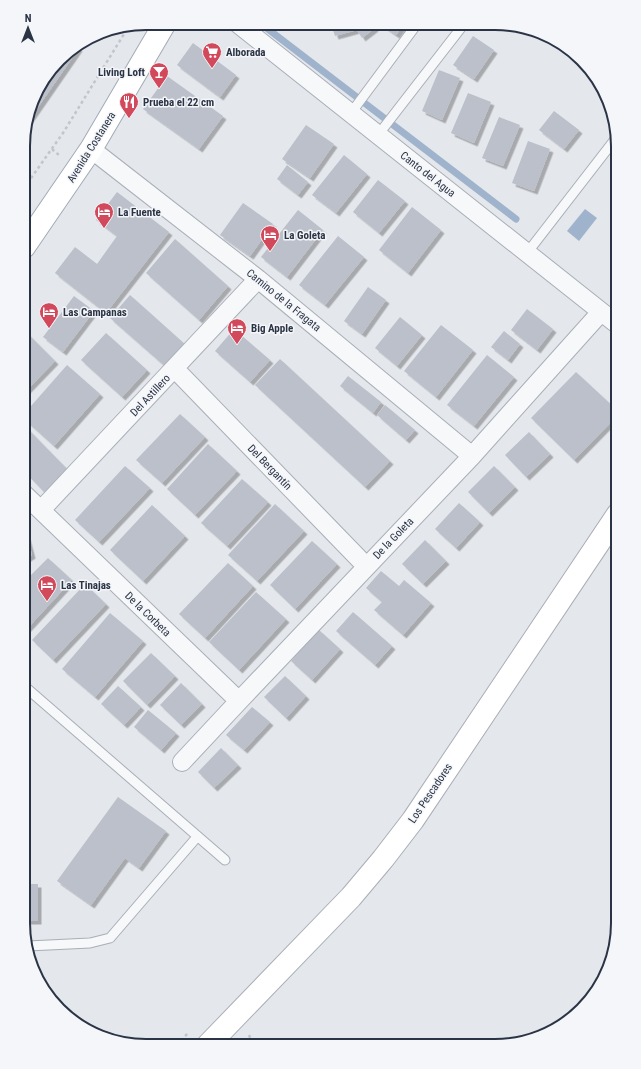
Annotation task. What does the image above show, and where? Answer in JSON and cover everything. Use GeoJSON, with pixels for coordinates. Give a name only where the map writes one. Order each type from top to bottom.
{"type":"FeatureCollection","features":[{"type":"Feature","properties":{"kind":"street","name":"Avenida Costanera"},"geometry":{"type":"LineString","coordinates":[[30,237],[91,149],[161,30]]}},
{"type":"Feature","properties":{"kind":"street","name":"Canto del Agua"},"geometry":{"type":"LineString","coordinates":[[246,30],[353,110],[527,253],[611,320]]}},
{"type":"Feature","properties":{"kind":"street","name":"Camino de la Fragata"},"geometry":{"type":"LineString","coordinates":[[91,149],[258,278],[472,456]]}},
{"type":"Feature","properties":{"kind":"street","name":"Del Astillero"},"geometry":{"type":"LineString","coordinates":[[41,510],[175,369],[258,278]]}},
{"type":"Feature","properties":{"kind":"street","name":"De la Goleta"},"geometry":{"type":"LineString","coordinates":[[182,762],[238,701],[472,456],[601,312]]}},
{"type":"Feature","properties":{"kind":"street","name":"Del Bergantín"},"geometry":{"type":"LineString","coordinates":[[175,369],[366,566]]}},
{"type":"Feature","properties":{"kind":"street","name":"De la Corbeta"},"geometry":{"type":"LineString","coordinates":[[30,500],[238,701]]}},
{"type":"Feature","properties":{"kind":"street","name":"Los Pescadores"},"geometry":{"type":"LineString","coordinates":[[214,1039],[351,897],[383,859],[413,820],[611,524]]}},
{"type":"Feature","properties":{"kind":"lane"},"geometry":{"type":"LineString","coordinates":[[353,110],[413,30]]}},
{"type":"Feature","properties":{"kind":"lane"},"geometry":{"type":"LineString","coordinates":[[380,132],[459,30]]}},
{"type":"Feature","properties":{"kind":"lane"},"geometry":{"type":"LineString","coordinates":[[527,253],[611,145]]}},
{"type":"Feature","properties":{"kind":"lane"},"geometry":{"type":"LineString","coordinates":[[30,691],[225,860]]}},
{"type":"Feature","properties":{"kind":"lane"},"geometry":{"type":"LineString","coordinates":[[32,946],[90,943],[110,938],[197,837]]}},
{"type":"Feature","properties":{"kind":"path"},"geometry":{"type":"LineString","coordinates":[[30,180],[63,133],[124,32]]}},
{"type":"Feature","properties":{"kind":"water"},"geometry":{"type":"Polygon","coordinates":[[[585,209],[597,218],[579,241],[567,231],[585,209]]]}},
{"type":"Feature","properties":{"kind":"building"},"geometry":{"type":"Polygon","coordinates":[[[333,30],[357,30],[335,36],[333,30]]]}},
{"type":"Feature","properties":{"kind":"building"},"geometry":{"type":"Polygon","coordinates":[[[357,30],[372,30],[362,38],[357,30]]]}},
{"type":"Feature","properties":{"kind":"building"},"geometry":{"type":"Polygon","coordinates":[[[389,30],[400,30],[396,35],[389,30]]]}},
{"type":"Feature","properties":{"kind":"building"},"geometry":{"type":"Polygon","coordinates":[[[473,36],[494,50],[474,79],[453,65],[473,36]]]}},
{"type":"Feature","properties":{"kind":"building"},"geometry":{"type":"Polygon","coordinates":[[[193,43],[236,75],[220,97],[177,65],[193,43]]]}},
{"type":"Feature","properties":{"kind":"building"},"geometry":{"type":"Polygon","coordinates":[[[73,57],[36,110],[42,95],[54,75],[73,57]]]}},
{"type":"Feature","properties":{"kind":"building"},"geometry":{"type":"Polygon","coordinates":[[[439,70],[460,78],[442,120],[422,111],[439,70]]]}},
{"type":"Feature","properties":{"kind":"building"},"geometry":{"type":"Polygon","coordinates":[[[167,76],[223,116],[199,149],[143,109],[167,76]]]}},
{"type":"Feature","properties":{"kind":"building"},"geometry":{"type":"Polygon","coordinates":[[[468,93],[491,102],[474,143],[451,133],[468,93]]]}},
{"type":"Feature","properties":{"kind":"building"},"geometry":{"type":"Polygon","coordinates":[[[554,111],[579,130],[564,149],[539,130],[554,111]]]}},
{"type":"Feature","properties":{"kind":"building"},"geometry":{"type":"Polygon","coordinates":[[[499,117],[520,125],[503,166],[482,158],[499,117]]]}},
{"type":"Feature","properties":{"kind":"building"},"geometry":{"type":"Polygon","coordinates":[[[306,125],[334,144],[310,178],[282,159],[306,125]]]}},
{"type":"Feature","properties":{"kind":"building"},"geometry":{"type":"Polygon","coordinates":[[[528,141],[550,149],[534,191],[512,183],[528,141]]]}},
{"type":"Feature","properties":{"kind":"building"},"geometry":{"type":"Polygon","coordinates":[[[344,155],[367,174],[336,213],[312,195],[344,155]]]}},
{"type":"Feature","properties":{"kind":"building"},"geometry":{"type":"Polygon","coordinates":[[[287,165],[308,182],[298,195],[277,179],[287,165]]]}},
{"type":"Feature","properties":{"kind":"building"},"geometry":{"type":"Polygon","coordinates":[[[378,180],[405,201],[379,233],[353,212],[378,180]]]}},
{"type":"Feature","properties":{"kind":"building"},"geometry":{"type":"Polygon","coordinates":[[[117,192],[169,232],[106,313],[55,273],[75,247],[97,264],[117,236],[96,220],[117,192]]]}},
{"type":"Feature","properties":{"kind":"building"},"geometry":{"type":"Polygon","coordinates":[[[243,203],[273,224],[250,256],[220,235],[243,203]]]}},
{"type":"Feature","properties":{"kind":"building"},"geometry":{"type":"Polygon","coordinates":[[[412,207],[441,230],[408,273],[379,250],[412,207]]]}},
{"type":"Feature","properties":{"kind":"building"},"geometry":{"type":"Polygon","coordinates":[[[298,210],[323,230],[287,277],[261,257],[298,210]]]}},
{"type":"Feature","properties":{"kind":"building"},"geometry":{"type":"Polygon","coordinates":[[[338,236],[364,257],[325,305],[299,285],[338,236]]]}},
{"type":"Feature","properties":{"kind":"building"},"geometry":{"type":"Polygon","coordinates":[[[175,239],[228,286],[199,320],[146,273],[175,239]]]}},
{"type":"Feature","properties":{"kind":"building"},"geometry":{"type":"Polygon","coordinates":[[[368,287],[386,300],[362,334],[344,321],[368,287]]]}},
{"type":"Feature","properties":{"kind":"building"},"geometry":{"type":"Polygon","coordinates":[[[130,295],[187,346],[167,368],[110,318],[130,295]]]}},
{"type":"Feature","properties":{"kind":"building"},"geometry":{"type":"Polygon","coordinates":[[[74,296],[94,311],[63,352],[43,337],[74,296]]]}},
{"type":"Feature","properties":{"kind":"building"},"geometry":{"type":"Polygon","coordinates":[[[527,309],[553,329],[537,350],[511,330],[527,309]]]}},
{"type":"Feature","properties":{"kind":"building"},"geometry":{"type":"Polygon","coordinates":[[[400,317],[422,335],[397,366],[375,348],[400,317]]]}},
{"type":"Feature","properties":{"kind":"building"},"geometry":{"type":"Polygon","coordinates":[[[441,325],[473,350],[436,397],[404,371],[441,325]]]}},
{"type":"Feature","properties":{"kind":"building"},"geometry":{"type":"Polygon","coordinates":[[[234,329],[270,360],[250,382],[215,351],[234,329]]]}},
{"type":"Feature","properties":{"kind":"building"},"geometry":{"type":"Polygon","coordinates":[[[504,331],[520,344],[508,360],[491,347],[504,331]]]}},
{"type":"Feature","properties":{"kind":"building"},"geometry":{"type":"Polygon","coordinates":[[[106,333],[147,370],[122,397],[81,360],[106,333]]]}},
{"type":"Feature","properties":{"kind":"building"},"geometry":{"type":"Polygon","coordinates":[[[30,336],[55,361],[30,387],[30,336]]]}},
{"type":"Feature","properties":{"kind":"building"},"geometry":{"type":"Polygon","coordinates":[[[487,355],[514,377],[474,426],[447,405],[487,355]]]}},
{"type":"Feature","properties":{"kind":"building"},"geometry":{"type":"Polygon","coordinates":[[[280,359],[390,461],[365,487],[255,385],[280,359]]]}},
{"type":"Feature","properties":{"kind":"building"},"geometry":{"type":"Polygon","coordinates":[[[67,365],[100,394],[54,446],[30,424],[30,407],[67,365]]]}},
{"type":"Feature","properties":{"kind":"building"},"geometry":{"type":"Polygon","coordinates":[[[576,372],[611,404],[611,422],[574,460],[531,418],[576,372]]]}},
{"type":"Feature","properties":{"kind":"building"},"geometry":{"type":"Polygon","coordinates":[[[348,376],[381,402],[373,413],[340,386],[348,376]]]}},
{"type":"Feature","properties":{"kind":"building"},"geometry":{"type":"Polygon","coordinates":[[[385,405],[415,430],[406,440],[377,415],[385,405]]]}},
{"type":"Feature","properties":{"kind":"building"},"geometry":{"type":"Polygon","coordinates":[[[180,414],[205,437],[162,483],[136,460],[180,414]]]}},
{"type":"Feature","properties":{"kind":"building"},"geometry":{"type":"Polygon","coordinates":[[[30,431],[67,469],[44,492],[30,477],[30,431]]]}},
{"type":"Feature","properties":{"kind":"building"},"geometry":{"type":"Polygon","coordinates":[[[529,432],[550,454],[526,477],[505,455],[529,432]]]}},
{"type":"Feature","properties":{"kind":"building"},"geometry":{"type":"Polygon","coordinates":[[[208,444],[237,471],[195,515],[167,489],[208,444]]]}},
{"type":"Feature","properties":{"kind":"building"},"geometry":{"type":"Polygon","coordinates":[[[125,466],[150,488],[99,542],[75,520],[125,466]]]}},
{"type":"Feature","properties":{"kind":"building"},"geometry":{"type":"Polygon","coordinates":[[[494,466],[515,487],[489,513],[468,492],[494,466]]]}},
{"type":"Feature","properties":{"kind":"building"},"geometry":{"type":"Polygon","coordinates":[[[242,479],[268,502],[227,546],[201,523],[242,479]]]}},
{"type":"Feature","properties":{"kind":"building"},"geometry":{"type":"Polygon","coordinates":[[[459,503],[480,522],[456,548],[435,529],[459,503]]]}},
{"type":"Feature","properties":{"kind":"building"},"geometry":{"type":"Polygon","coordinates":[[[275,504],[304,531],[257,581],[228,555],[275,504]]]}},
{"type":"Feature","properties":{"kind":"building"},"geometry":{"type":"Polygon","coordinates":[[[152,505],[185,536],[143,581],[110,550],[152,505]]]}},
{"type":"Feature","properties":{"kind":"building"},"geometry":{"type":"Polygon","coordinates":[[[425,540],[446,561],[423,584],[402,564],[425,540]]]}},
{"type":"Feature","properties":{"kind":"building"},"geometry":{"type":"Polygon","coordinates":[[[312,541],[337,564],[295,609],[270,585],[312,541]]]}},
{"type":"Feature","properties":{"kind":"building"},"geometry":{"type":"Polygon","coordinates":[[[48,558],[72,580],[30,626],[30,576],[48,558]]]}},
{"type":"Feature","properties":{"kind":"building"},"geometry":{"type":"Polygon","coordinates":[[[228,563],[253,586],[205,638],[179,614],[228,563]]]}},
{"type":"Feature","properties":{"kind":"building"},"geometry":{"type":"Polygon","coordinates":[[[381,571],[399,586],[404,580],[431,603],[403,635],[374,610],[382,602],[366,588],[381,571]]]}},
{"type":"Feature","properties":{"kind":"building"},"geometry":{"type":"Polygon","coordinates":[[[85,584],[106,604],[53,660],[32,640],[85,584]]]}},
{"type":"Feature","properties":{"kind":"building"},"geometry":{"type":"Polygon","coordinates":[[[256,592],[286,619],[239,670],[209,642],[256,592]]]}},
{"type":"Feature","properties":{"kind":"building"},"geometry":{"type":"Polygon","coordinates":[[[353,612],[392,646],[375,665],[336,631],[353,612]]]}},
{"type":"Feature","properties":{"kind":"building"},"geometry":{"type":"Polygon","coordinates":[[[110,613],[143,641],[95,697],[62,669],[110,613]]]}},
{"type":"Feature","properties":{"kind":"building"},"geometry":{"type":"Polygon","coordinates":[[[319,630],[340,649],[312,680],[291,661],[319,630]]]}},
{"type":"Feature","properties":{"kind":"building"},"geometry":{"type":"Polygon","coordinates":[[[151,653],[175,676],[147,705],[123,681],[151,653]]]}},
{"type":"Feature","properties":{"kind":"building"},"geometry":{"type":"Polygon","coordinates":[[[285,676],[306,696],[286,718],[264,697],[285,676]]]}},
{"type":"Feature","properties":{"kind":"building"},"geometry":{"type":"Polygon","coordinates":[[[181,683],[202,704],[181,725],[160,705],[181,683]]]}},
{"type":"Feature","properties":{"kind":"building"},"geometry":{"type":"Polygon","coordinates":[[[118,686],[141,707],[124,725],[101,704],[118,686]]]}},
{"type":"Feature","properties":{"kind":"building"},"geometry":{"type":"Polygon","coordinates":[[[252,707],[270,722],[244,750],[226,735],[252,707]]]}},
{"type":"Feature","properties":{"kind":"building"},"geometry":{"type":"Polygon","coordinates":[[[148,710],[176,733],[161,750],[134,727],[148,710]]]}},
{"type":"Feature","properties":{"kind":"building"},"geometry":{"type":"Polygon","coordinates":[[[221,748],[238,765],[214,788],[198,772],[221,748]]]}},
{"type":"Feature","properties":{"kind":"building"},"geometry":{"type":"Polygon","coordinates":[[[118,797],[166,831],[139,868],[125,858],[91,905],[57,881],[118,797]]]}},
{"type":"Feature","properties":{"kind":"building"},"geometry":{"type":"Polygon","coordinates":[[[30,884],[38,884],[38,921],[30,921],[30,884]]]}},
{"type":"Feature","properties":{"kind":"waterway"},"geometry":{"type":"LineString","coordinates":[[269,30],[516,219]]}},
{"type":"Feature","properties":{"kind":"place","name":"Alborada"},"geometry":{"type":"Point","coordinates":[212,69]}},
{"type":"Feature","properties":{"kind":"place","name":"Living Loft"},"geometry":{"type":"Point","coordinates":[159,89]}},
{"type":"Feature","properties":{"kind":"place","name":"Prueba el 22 cm"},"geometry":{"type":"Point","coordinates":[129,119]}},
{"type":"Feature","properties":{"kind":"place","name":"La Fuente"},"geometry":{"type":"Point","coordinates":[104,229]}},
{"type":"Feature","properties":{"kind":"place","name":"La Goleta"},"geometry":{"type":"Point","coordinates":[270,252]}},
{"type":"Feature","properties":{"kind":"place","name":"Las Campanas"},"geometry":{"type":"Point","coordinates":[49,329]}},
{"type":"Feature","properties":{"kind":"place","name":"Big Apple"},"geometry":{"type":"Point","coordinates":[237,345]}},
{"type":"Feature","properties":{"kind":"place","name":"Las Tinajas"},"geometry":{"type":"Point","coordinates":[47,602]}}]}
